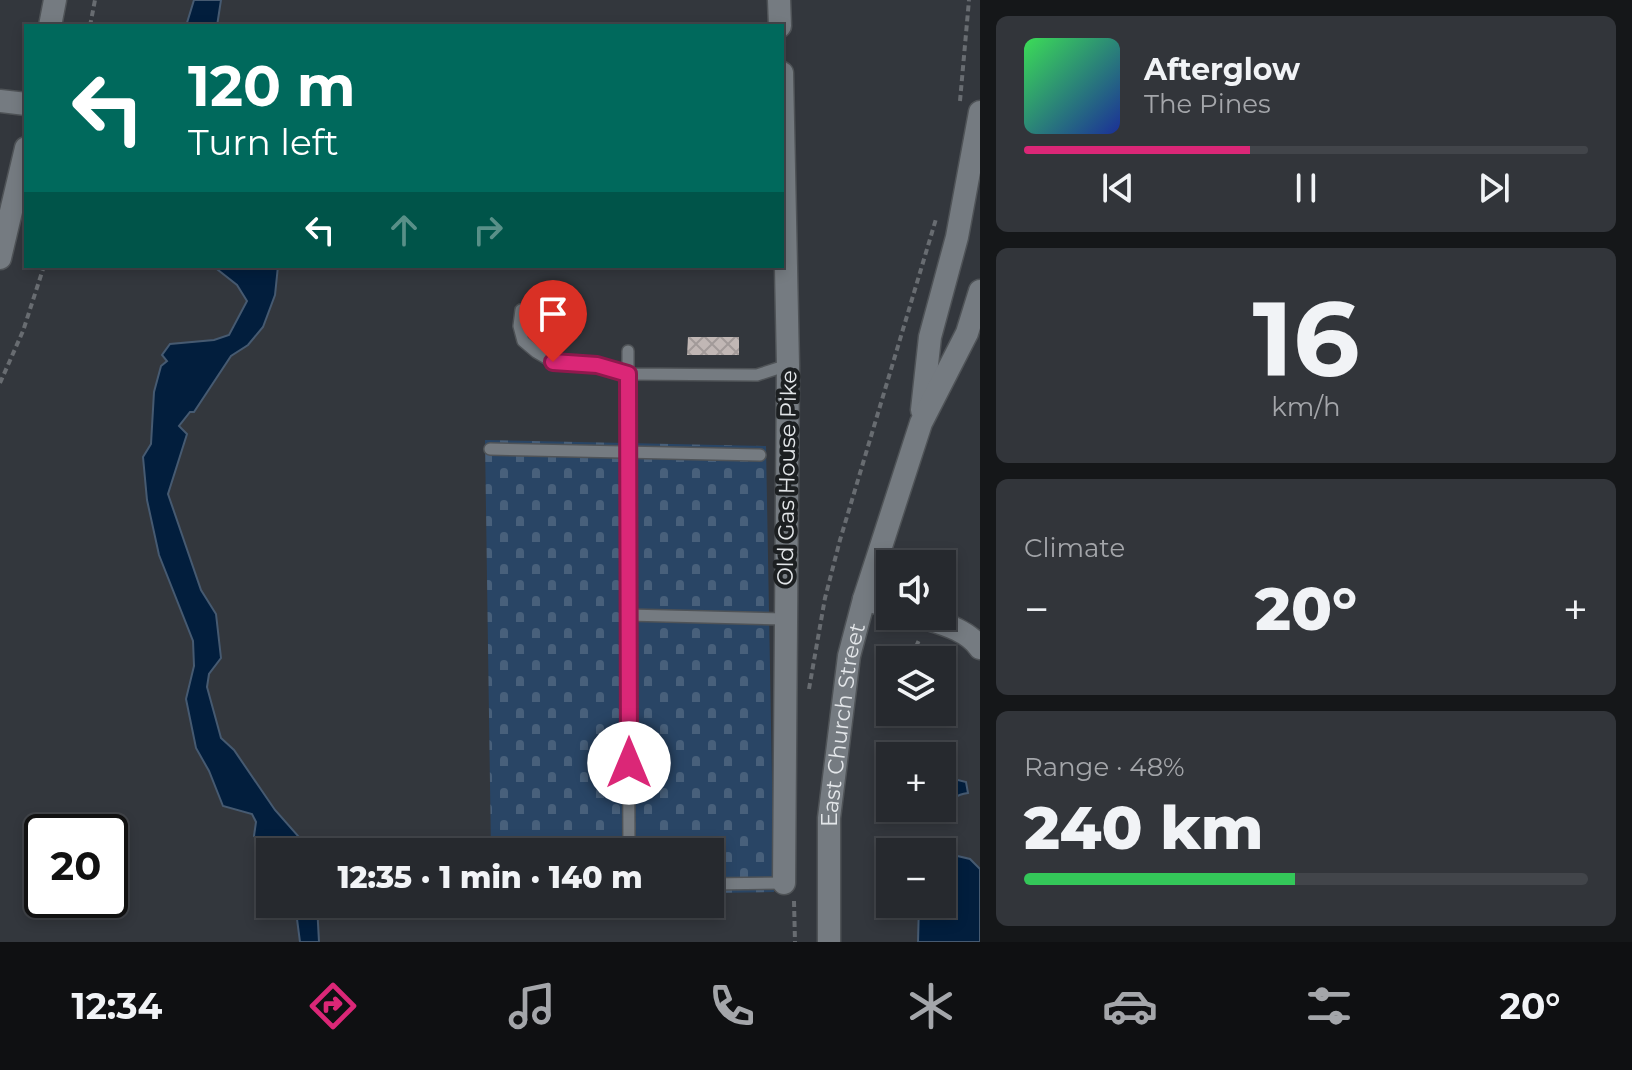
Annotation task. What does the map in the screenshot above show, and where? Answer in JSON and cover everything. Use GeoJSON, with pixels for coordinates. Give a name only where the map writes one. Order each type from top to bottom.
{"type":"FeatureCollection","features":[{"type":"Feature","properties":{"kind":"street"},"geometry":{"type":"LineString","coordinates":[[50,24],[55,0]]}},
{"type":"Feature","properties":{"kind":"street"},"geometry":{"type":"LineString","coordinates":[[779,0],[780,24]]}},
{"type":"Feature","properties":{"kind":"street"},"geometry":{"type":"LineString","coordinates":[[0,101],[24,104]]}},
{"type":"Feature","properties":{"kind":"street","name":"East Church Street"},"geometry":{"type":"LineString","coordinates":[[921,423],[930,337],[957,237],[970,107]]}},
{"type":"Feature","properties":{"kind":"street"},"geometry":{"type":"LineString","coordinates":[[0,258],[24,156]]}},
{"type":"Feature","properties":{"kind":"street","name":"Old Gas House Pike"},"geometry":{"type":"LineString","coordinates":[[784,170],[788,365],[785,619],[789,890]]}},
{"type":"Feature","properties":{"kind":"street","name":"East Church Street"},"geometry":{"type":"LineString","coordinates":[[829,942],[830,802],[844,682],[864,599],[921,423],[967,333],[980,291]]}},
{"type":"Feature","properties":{"kind":"street"},"geometry":{"type":"LineString","coordinates":[[864,599],[876,603]]}},
{"type":"Feature","properties":{"kind":"street"},"geometry":{"type":"LineString","coordinates":[[956,630],[980,648]]}},
{"type":"Feature","properties":{"kind":"lane"},"geometry":{"type":"LineString","coordinates":[[521,310],[519,326],[523,341],[553,362],[597,365],[628,374],[757,375],[788,365]]}},
{"type":"Feature","properties":{"kind":"lane"},"geometry":{"type":"LineString","coordinates":[[628,351],[629,838]]}},
{"type":"Feature","properties":{"kind":"lane"},"geometry":{"type":"LineString","coordinates":[[490,449],[760,455]]}},
{"type":"Feature","properties":{"kind":"lane"},"geometry":{"type":"LineString","coordinates":[[628,615],[785,619]]}},
{"type":"Feature","properties":{"kind":"lane"},"geometry":{"type":"LineString","coordinates":[[724,885],[789,890]]}},
{"type":"Feature","properties":{"kind":"path"},"geometry":{"type":"LineString","coordinates":[[90,24],[95,0]]}},
{"type":"Feature","properties":{"kind":"path"},"geometry":{"type":"LineString","coordinates":[[969,0],[970,107]]}},
{"type":"Feature","properties":{"kind":"path"},"geometry":{"type":"LineString","coordinates":[[808,700],[828,584],[937,216]]}},
{"type":"Feature","properties":{"kind":"path"},"geometry":{"type":"LineString","coordinates":[[0,383],[23,331],[43,268]]}},
{"type":"Feature","properties":{"kind":"path"},"geometry":{"type":"LineString","coordinates":[[789,890],[795,942]]}},
{"type":"Feature","properties":{"kind":"green space"},"geometry":{"type":"Polygon","coordinates":[[[485,440],[766,446],[774,892],[724,893],[724,838],[491,838],[485,440]]]}},
{"type":"Feature","properties":{"kind":"shaded area"},"geometry":{"type":"Polygon","coordinates":[[[194,0],[221,0],[217,24],[187,24],[194,0]]]}},
{"type":"Feature","properties":{"kind":"shaded area"},"geometry":{"type":"Polygon","coordinates":[[[216,268],[278,268],[275,295],[263,327],[248,345],[231,356],[194,412],[190,412],[179,426],[187,434],[168,494],[201,590],[216,614],[221,658],[209,674],[207,687],[221,738],[234,750],[275,810],[300,838],[256,838],[254,836],[256,822],[252,814],[223,806],[196,748],[186,699],[194,666],[193,641],[159,555],[147,500],[143,457],[151,444],[154,392],[161,366],[167,361],[162,355],[170,344],[214,340],[229,335],[247,301],[237,285],[216,268]]]}},
{"type":"Feature","properties":{"kind":"shaded area"},"geometry":{"type":"Polygon","coordinates":[[[956,780],[966,782],[968,793],[956,797],[956,780]]]}},
{"type":"Feature","properties":{"kind":"shaded area"},"geometry":{"type":"Polygon","coordinates":[[[956,856],[970,859],[980,869],[980,942],[918,942],[919,918],[956,918],[956,856]]]}},
{"type":"Feature","properties":{"kind":"shaded area"},"geometry":{"type":"Polygon","coordinates":[[[297,918],[318,918],[319,942],[300,942],[297,918]]]}},
{"type":"Feature","properties":{"kind":"building"},"geometry":{"type":"Polygon","coordinates":[[[688,337],[739,337],[739,355],[687,355],[688,337]]]}},
{"type":"Feature","properties":{"kind":"route"},"geometry":{"type":"LineString","coordinates":[[553,362],[597,365],[628,374],[629,763]]}}]}
